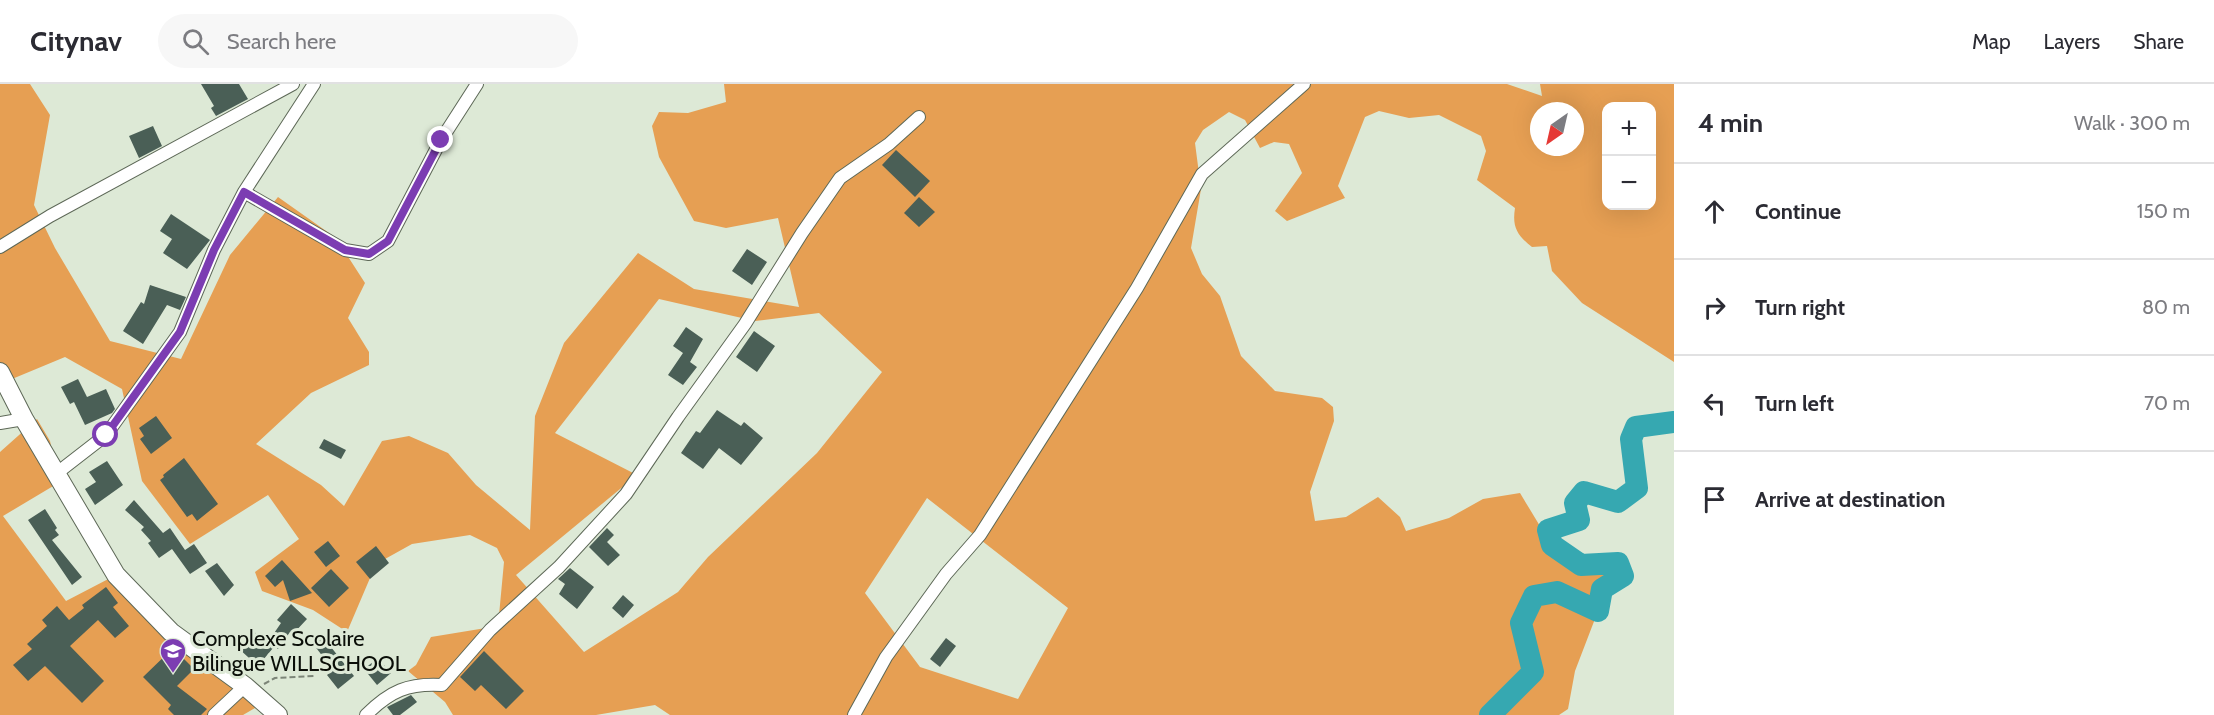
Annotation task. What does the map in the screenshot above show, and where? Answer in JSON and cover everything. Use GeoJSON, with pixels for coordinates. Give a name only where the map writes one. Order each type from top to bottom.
{"type":"FeatureCollection","features":[{"type":"Feature","properties":{"kind":"street"},"geometry":{"type":"LineString","coordinates":[[0,248],[50,216],[293,84]]}},
{"type":"Feature","properties":{"kind":"street"},"geometry":{"type":"LineString","coordinates":[[57,473],[106,435],[180,332],[214,250],[244,192],[314,84]]}},
{"type":"Feature","properties":{"kind":"street"},"geometry":{"type":"LineString","coordinates":[[244,192],[345,250],[369,254],[388,241],[441,140],[477,84]]}},
{"type":"Feature","properties":{"kind":"street"},"geometry":{"type":"LineString","coordinates":[[854,715],[886,657],[946,574],[980,535],[1137,288],[1202,174],[1304,84]]}},
{"type":"Feature","properties":{"kind":"street"},"geometry":{"type":"LineString","coordinates":[[366,715],[381,700],[417,683],[442,686],[490,630],[559,567],[626,494],[678,417],[746,324],[802,233],[840,178],[889,144],[919,117]]}},
{"type":"Feature","properties":{"kind":"street"},"geometry":{"type":"LineString","coordinates":[[0,372],[24,419],[116,575],[171,632],[248,688],[278,715]]}},
{"type":"Feature","properties":{"kind":"street"},"geometry":{"type":"LineString","coordinates":[[0,423],[24,419]]}},
{"type":"Feature","properties":{"kind":"street"},"geometry":{"type":"LineString","coordinates":[[214,715],[248,688]]}},
{"type":"Feature","properties":{"kind":"path"},"geometry":{"type":"LineString","coordinates":[[248,688],[275,678],[314,676]]}},
{"type":"Feature","properties":{"kind":"shaded area"},"geometry":{"type":"Polygon","coordinates":[[[0,84],[30,84],[50,115],[34,205],[55,248],[110,341],[181,359],[230,255],[278,197],[336,238],[365,283],[348,318],[369,352],[369,365],[311,393],[256,444],[321,485],[344,506],[382,441],[409,436],[448,453],[476,485],[530,530],[535,416],[564,343],[638,253],[694,289],[799,307],[778,218],[726,228],[694,221],[659,157],[652,126],[659,112],[688,113],[726,102],[724,84],[1507,84],[1542,96],[1540,84],[1674,84],[1674,362],[1582,303],[1552,271],[1547,246],[1532,247],[1519,234],[1514,220],[1515,208],[1477,180],[1486,151],[1481,136],[1439,115],[1409,118],[1379,111],[1365,117],[1338,186],[1345,198],[1287,221],[1275,211],[1302,173],[1289,144],[1274,142],[1260,148],[1245,120],[1229,112],[1203,130],[1195,143],[1201,189],[1191,248],[1202,274],[1220,296],[1241,356],[1275,391],[1322,398],[1333,407],[1334,421],[1310,492],[1315,521],[1346,517],[1378,497],[1400,517],[1406,531],[1449,518],[1483,499],[1520,493],[1552,546],[1581,565],[1618,563],[1623,576],[1602,589],[1598,611],[1575,671],[1568,709],[1559,715],[670,715],[655,705],[596,715],[453,715],[445,702],[408,671],[416,665],[431,637],[498,626],[504,562],[497,548],[470,535],[412,544],[376,564],[347,632],[313,610],[262,591],[255,572],[299,539],[268,495],[190,544],[142,481],[122,389],[65,357],[0,384],[0,84]],[[659,299],[555,433],[637,475],[516,575],[584,652],[678,592],[708,557],[817,453],[882,372],[819,313],[755,321],[659,299]],[[927,498],[865,593],[920,667],[1018,699],[1068,608],[927,498]]]}},
{"type":"Feature","properties":{"kind":"shaded area"},"geometry":{"type":"Polygon","coordinates":[[[37,419],[50,441],[57,473],[70,476],[3,516],[66,601],[116,575],[251,691],[255,708],[243,715],[0,715],[0,452],[37,419]]]}},
{"type":"Feature","properties":{"kind":"building"},"geometry":{"type":"Polygon","coordinates":[[[201,84],[239,84],[248,99],[216,116],[211,108],[214,106],[201,84]]]}},
{"type":"Feature","properties":{"kind":"building"},"geometry":{"type":"Polygon","coordinates":[[[153,126],[162,146],[139,158],[129,136],[153,126]]]}},
{"type":"Feature","properties":{"kind":"building"},"geometry":{"type":"Polygon","coordinates":[[[896,150],[930,181],[915,197],[882,165],[896,150]]]}},
{"type":"Feature","properties":{"kind":"building"},"geometry":{"type":"Polygon","coordinates":[[[919,197],[935,212],[919,227],[904,213],[919,197]]]}},
{"type":"Feature","properties":{"kind":"building"},"geometry":{"type":"Polygon","coordinates":[[[171,214],[210,240],[187,269],[163,253],[172,239],[160,231],[171,214]]]}},
{"type":"Feature","properties":{"kind":"building"},"geometry":{"type":"Polygon","coordinates":[[[747,249],[767,262],[752,285],[732,271],[747,249]]]}},
{"type":"Feature","properties":{"kind":"building"},"geometry":{"type":"Polygon","coordinates":[[[150,285],[186,297],[180,310],[167,305],[143,344],[123,331],[141,302],[144,304],[150,285]]]}},
{"type":"Feature","properties":{"kind":"building"},"geometry":{"type":"Polygon","coordinates":[[[686,327],[703,339],[690,362],[697,367],[683,385],[668,375],[683,353],[673,346],[686,327]]]}},
{"type":"Feature","properties":{"kind":"building"},"geometry":{"type":"Polygon","coordinates":[[[754,331],[775,346],[757,372],[736,357],[754,331]]]}},
{"type":"Feature","properties":{"kind":"building"},"geometry":{"type":"Polygon","coordinates":[[[78,379],[87,397],[106,389],[115,409],[112,413],[85,425],[74,402],[70,404],[61,387],[78,379]]]}},
{"type":"Feature","properties":{"kind":"building"},"geometry":{"type":"Polygon","coordinates":[[[717,410],[741,426],[744,422],[763,438],[741,465],[719,448],[703,469],[681,453],[696,431],[700,433],[717,410]]]}},
{"type":"Feature","properties":{"kind":"building"},"geometry":{"type":"Polygon","coordinates":[[[156,416],[172,438],[151,454],[140,439],[144,436],[139,428],[156,416]]]}},
{"type":"Feature","properties":{"kind":"building"},"geometry":{"type":"Polygon","coordinates":[[[324,439],[346,450],[341,459],[319,448],[324,439]]]}},
{"type":"Feature","properties":{"kind":"building"},"geometry":{"type":"Polygon","coordinates":[[[184,458],[218,504],[197,521],[192,514],[187,517],[160,480],[184,458]]]}},
{"type":"Feature","properties":{"kind":"building"},"geometry":{"type":"Polygon","coordinates":[[[107,461],[123,485],[95,505],[85,489],[96,482],[89,472],[107,461]]]}},
{"type":"Feature","properties":{"kind":"building"},"geometry":{"type":"Polygon","coordinates":[[[134,500],[163,533],[170,528],[185,550],[194,544],[207,563],[190,574],[172,549],[159,558],[148,543],[151,541],[141,530],[144,527],[125,510],[134,500]]]}},
{"type":"Feature","properties":{"kind":"building"},"geometry":{"type":"Polygon","coordinates":[[[45,509],[59,535],[52,540],[82,577],[72,585],[28,520],[45,509]]]}},
{"type":"Feature","properties":{"kind":"building"},"geometry":{"type":"Polygon","coordinates":[[[607,528],[614,535],[607,542],[620,555],[608,566],[589,547],[607,528]]]}},
{"type":"Feature","properties":{"kind":"building"},"geometry":{"type":"Polygon","coordinates":[[[328,541],[340,556],[326,567],[314,552],[328,541]]]}},
{"type":"Feature","properties":{"kind":"building"},"geometry":{"type":"Polygon","coordinates":[[[376,546],[389,563],[370,579],[356,562],[376,546]]]}},
{"type":"Feature","properties":{"kind":"building"},"geometry":{"type":"Polygon","coordinates":[[[282,560],[312,593],[290,601],[283,580],[275,587],[265,576],[282,560]]]}},
{"type":"Feature","properties":{"kind":"building"},"geometry":{"type":"Polygon","coordinates":[[[217,563],[234,585],[224,596],[205,571],[217,563]]]}},
{"type":"Feature","properties":{"kind":"building"},"geometry":{"type":"Polygon","coordinates":[[[570,568],[594,587],[577,609],[559,594],[565,584],[558,579],[570,568]]]}},
{"type":"Feature","properties":{"kind":"building"},"geometry":{"type":"Polygon","coordinates":[[[331,569],[349,588],[329,607],[311,588],[331,569]]]}},
{"type":"Feature","properties":{"kind":"building"},"geometry":{"type":"Polygon","coordinates":[[[106,587],[118,603],[113,607],[129,626],[115,638],[98,620],[70,646],[104,681],[82,703],[45,666],[28,681],[13,665],[32,649],[27,644],[47,626],[42,620],[57,606],[69,620],[84,608],[82,605],[106,587]]]}},
{"type":"Feature","properties":{"kind":"building"},"geometry":{"type":"Polygon","coordinates":[[[623,595],[634,605],[623,618],[612,608],[623,595]]]}},
{"type":"Feature","properties":{"kind":"building"},"geometry":{"type":"Polygon","coordinates":[[[291,604],[307,619],[293,634],[290,632],[278,649],[268,642],[281,623],[277,620],[291,604]]]}},
{"type":"Feature","properties":{"kind":"building"},"geometry":{"type":"Polygon","coordinates":[[[253,631],[273,648],[258,666],[238,648],[253,631]]]}},
{"type":"Feature","properties":{"kind":"building"},"geometry":{"type":"Polygon","coordinates":[[[323,637],[354,676],[338,689],[327,675],[333,670],[314,645],[323,637]]]}},
{"type":"Feature","properties":{"kind":"building"},"geometry":{"type":"Polygon","coordinates":[[[946,638],[956,646],[940,667],[930,659],[946,638]]]}},
{"type":"Feature","properties":{"kind":"building"},"geometry":{"type":"Polygon","coordinates":[[[173,648],[194,669],[177,686],[207,709],[201,715],[174,715],[168,709],[171,705],[143,677],[173,648]]]}},
{"type":"Feature","properties":{"kind":"building"},"geometry":{"type":"Polygon","coordinates":[[[484,651],[524,691],[506,709],[481,685],[475,691],[460,677],[484,651]]]}},
{"type":"Feature","properties":{"kind":"building"},"geometry":{"type":"Polygon","coordinates":[[[378,658],[391,673],[377,685],[364,669],[378,658]]]}},
{"type":"Feature","properties":{"kind":"building"},"geometry":{"type":"Polygon","coordinates":[[[411,695],[417,702],[400,715],[393,715],[387,707],[411,695]]]}},
{"type":"Feature","properties":{"kind":"waterway"},"geometry":{"type":"LineString","coordinates":[[1490,715],[1533,672],[1521,623],[1534,596],[1557,592],[1598,611],[1602,589],[1623,576],[1618,563],[1581,565],[1552,545],[1548,530],[1579,520],[1575,503],[1584,492],[1618,502],[1637,488],[1631,439],[1636,427],[1674,422]]}},
{"type":"Feature","properties":{"kind":"place","name":"Complexe Scolaire Bilingue WILLSCHOOL"},"geometry":{"type":"Point","coordinates":[173,674]}},
{"type":"Feature","properties":{"kind":"route"},"geometry":{"type":"LineString","coordinates":[[106,435],[180,332],[214,250],[244,192],[345,250],[369,254],[388,241],[441,140]]}}]}
